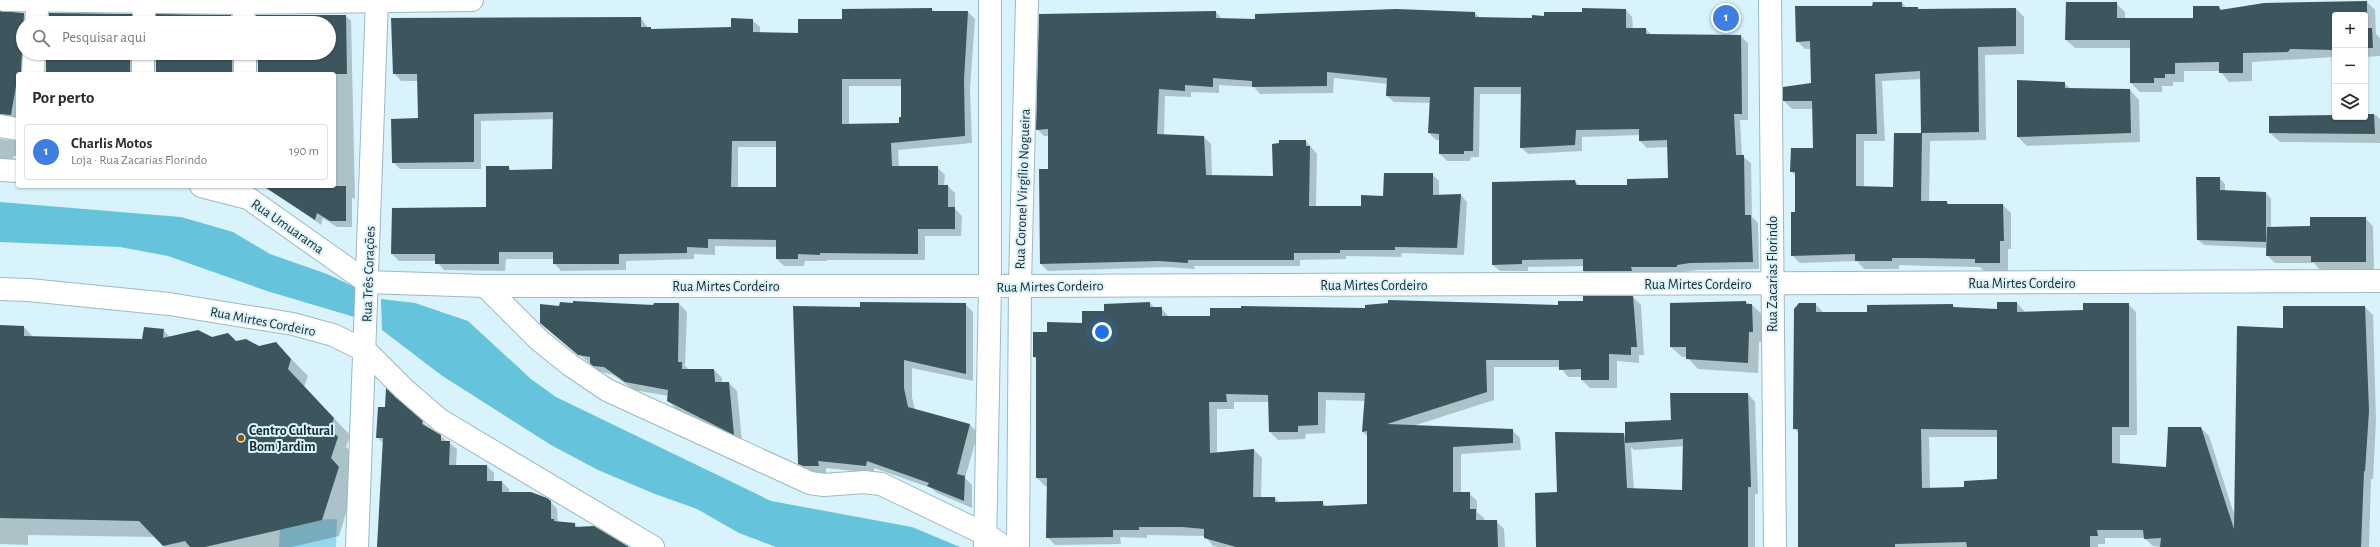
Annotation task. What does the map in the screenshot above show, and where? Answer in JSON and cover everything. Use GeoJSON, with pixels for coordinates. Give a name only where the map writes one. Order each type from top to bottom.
{"type":"FeatureCollection","features":[{"type":"Feature","properties":{"kind":"street"},"geometry":{"type":"LineString","coordinates":[[4,0],[38,0],[144,8],[244,9],[378,1],[472,0]]}},
{"type":"Feature","properties":{"kind":"street"},"geometry":{"type":"LineString","coordinates":[[37,16],[38,0]]}},
{"type":"Feature","properties":{"kind":"street"},"geometry":{"type":"LineString","coordinates":[[985,541],[990,286],[990,0]]}},
{"type":"Feature","properties":{"kind":"street","name":"Rua Coronel Virgílio Nogueira"},"geometry":{"type":"LineString","coordinates":[[1018,547],[1020,285],[1027,0]]}},
{"type":"Feature","properties":{"kind":"street","name":"Rua Zacarias Florindo"},"geometry":{"type":"LineString","coordinates":[[1770,0],[1774,547]]}},
{"type":"Feature","properties":{"kind":"street","name":"Rua Três Corações"},"geometry":{"type":"LineString","coordinates":[[357,547],[366,351],[367,282],[378,1]]}},
{"type":"Feature","properties":{"kind":"street"},"geometry":{"type":"LineString","coordinates":[[33,72],[34,60]]}},
{"type":"Feature","properties":{"kind":"street"},"geometry":{"type":"LineString","coordinates":[[143,60],[143,72]]}},
{"type":"Feature","properties":{"kind":"street"},"geometry":{"type":"LineString","coordinates":[[244,60],[245,72]]}},
{"type":"Feature","properties":{"kind":"street"},"geometry":{"type":"LineString","coordinates":[[0,126],[16,129]]}},
{"type":"Feature","properties":{"kind":"street"},"geometry":{"type":"LineString","coordinates":[[0,170],[16,171]]}},
{"type":"Feature","properties":{"kind":"street","name":"Rua Umuarama"},"geometry":{"type":"LineString","coordinates":[[217,188],[248,192],[367,282]]}},
{"type":"Feature","properties":{"kind":"street","name":"Rua Mirtes Cordeiro"},"geometry":{"type":"LineString","coordinates":[[367,282],[485,286],[990,286],[2380,281]]}},
{"type":"Feature","properties":{"kind":"street"},"geometry":{"type":"LineString","coordinates":[[485,286],[539,340],[570,365],[607,390],[810,483],[824,485],[864,482],[881,484],[985,541],[1005,547]]}},
{"type":"Feature","properties":{"kind":"street","name":"Rua Mirtes Cordeiro"},"geometry":{"type":"LineString","coordinates":[[0,289],[29,290],[169,304],[293,324],[333,335],[366,351],[404,389],[440,420],[653,547]]}},
{"type":"Feature","properties":{"kind":"shaded area"},"geometry":{"type":"Polygon","coordinates":[[[0,202],[181,217],[233,232],[270,254],[327,274],[359,289],[361,319],[267,291],[168,256],[120,247],[0,242],[0,202]]]}},
{"type":"Feature","properties":{"kind":"shaded area"},"geometry":{"type":"Polygon","coordinates":[[[381,299],[415,303],[468,321],[531,379],[556,397],[771,501],[912,527],[960,547],[776,547],[739,533],[697,509],[655,494],[598,470],[551,445],[441,375],[382,330],[381,299]]]}},
{"type":"Feature","properties":{"kind":"shaded area"},"geometry":{"type":"Polygon","coordinates":[[[337,519],[336,547],[279,547],[280,521],[337,519]]]}},
{"type":"Feature","properties":{"kind":"building"},"geometry":{"type":"Polygon","coordinates":[[[2367,1],[2367,12],[2332,12],[2332,50],[2290,49],[2288,52],[2243,53],[2243,73],[2219,73],[2219,62],[2175,63],[2175,74],[2165,74],[2165,78],[2154,78],[2154,83],[2130,83],[2130,40],[2065,40],[2066,2],[2117,2],[2117,18],[2193,18],[2193,6],[2219,6],[2220,10],[2264,3],[2367,1]]]}},
{"type":"Feature","properties":{"kind":"building"},"geometry":{"type":"Polygon","coordinates":[[[1873,2],[1902,2],[1902,7],[1918,7],[1918,9],[2016,8],[2016,46],[1978,47],[1979,132],[1922,133],[1921,201],[1947,201],[1947,204],[2003,204],[2004,241],[2000,241],[2000,263],[1975,263],[1975,259],[1920,258],[1892,258],[1892,261],[1855,261],[1855,254],[1791,256],[1791,212],[1795,212],[1795,172],[1790,172],[1791,148],[1813,148],[1812,101],[1783,101],[1783,87],[1811,83],[1810,41],[1796,42],[1795,6],[1872,6],[1873,2]],[[1920,71],[1875,74],[1877,134],[1856,134],[1856,186],[1893,187],[1894,133],[1921,133],[1920,71]]]}},
{"type":"Feature","properties":{"kind":"building"},"geometry":{"type":"Polygon","coordinates":[[[932,8],[932,11],[968,11],[964,80],[965,136],[891,143],[892,166],[938,166],[938,185],[948,185],[948,207],[955,207],[955,229],[918,229],[918,254],[820,253],[820,255],[798,254],[798,259],[776,259],[776,240],[708,239],[708,248],[687,247],[687,253],[619,254],[619,264],[553,264],[553,252],[499,252],[499,264],[435,264],[435,254],[391,254],[392,208],[486,207],[486,166],[509,166],[509,170],[552,169],[553,112],[474,114],[474,162],[392,163],[391,119],[418,118],[417,74],[393,74],[391,18],[641,17],[641,27],[651,27],[651,29],[731,27],[731,18],[753,19],[753,32],[798,33],[798,19],[842,19],[842,9],[932,8]],[[842,79],[842,124],[899,123],[899,117],[901,117],[901,79],[842,79]],[[732,141],[731,187],[776,187],[776,141],[732,141]]]}},
{"type":"Feature","properties":{"kind":"building"},"geometry":{"type":"Polygon","coordinates":[[[1582,8],[1626,9],[1626,28],[1646,28],[1646,34],[1741,35],[1742,114],[1734,114],[1736,155],[1744,155],[1745,215],[1751,215],[1753,262],[1690,263],[1677,265],[1677,267],[1631,267],[1632,271],[1583,271],[1583,259],[1522,260],[1522,264],[1492,265],[1492,182],[1575,180],[1576,185],[1627,185],[1627,179],[1668,178],[1667,140],[1639,141],[1639,129],[1576,130],[1575,145],[1520,148],[1521,87],[1474,87],[1473,151],[1464,151],[1464,154],[1439,154],[1439,134],[1428,133],[1430,97],[1386,96],[1387,78],[1327,72],[1327,86],[1252,87],[1252,81],[1213,78],[1213,87],[1185,85],[1185,91],[1159,89],[1157,134],[1204,136],[1206,175],[1273,176],[1272,144],[1279,143],[1279,140],[1306,140],[1306,146],[1310,146],[1309,206],[1361,206],[1361,195],[1383,196],[1384,173],[1433,173],[1433,195],[1461,194],[1457,248],[1395,247],[1395,250],[1340,250],[1340,253],[1294,253],[1294,260],[1188,260],[1188,263],[1159,261],[1040,264],[1039,169],[1048,169],[1048,129],[1036,130],[1039,14],[1216,11],[1216,18],[1255,19],[1255,14],[1396,9],[1475,12],[1475,17],[1532,18],[1532,15],[1544,16],[1544,12],[1582,12],[1582,8]]]}},
{"type":"Feature","properties":{"kind":"building"},"geometry":{"type":"Polygon","coordinates":[[[0,11],[24,13],[24,16],[16,16],[16,60],[22,60],[21,72],[16,72],[16,86],[11,115],[0,114],[0,11]]]}},
{"type":"Feature","properties":{"kind":"building"},"geometry":{"type":"Polygon","coordinates":[[[49,13],[132,14],[132,16],[49,16],[49,13]]]}},
{"type":"Feature","properties":{"kind":"building"},"geometry":{"type":"Polygon","coordinates":[[[156,14],[231,15],[231,16],[156,16],[156,14]]]}},
{"type":"Feature","properties":{"kind":"building"},"geometry":{"type":"Polygon","coordinates":[[[346,15],[347,74],[336,74],[336,72],[258,72],[258,60],[336,60],[336,16],[256,16],[346,15]]]}},
{"type":"Feature","properties":{"kind":"building"},"geometry":{"type":"Polygon","coordinates":[[[2368,28],[2372,28],[2373,48],[2368,48],[2368,28]]]}},
{"type":"Feature","properties":{"kind":"building"},"geometry":{"type":"Polygon","coordinates":[[[46,60],[130,60],[130,72],[46,72],[46,60]]]}},
{"type":"Feature","properties":{"kind":"building"},"geometry":{"type":"Polygon","coordinates":[[[156,60],[232,60],[232,72],[156,72],[156,60]]]}},
{"type":"Feature","properties":{"kind":"building"},"geometry":{"type":"Polygon","coordinates":[[[2017,80],[2065,82],[2065,88],[2130,89],[2131,133],[2017,137],[2017,80]]]}},
{"type":"Feature","properties":{"kind":"building"},"geometry":{"type":"Polygon","coordinates":[[[2368,114],[2374,114],[2375,134],[2269,133],[2269,116],[2332,115],[2332,120],[2368,120],[2368,114]]]}},
{"type":"Feature","properties":{"kind":"building"},"geometry":{"type":"Polygon","coordinates":[[[2196,177],[2220,177],[2220,190],[2266,192],[2266,242],[2197,240],[2196,177]]]}},
{"type":"Feature","properties":{"kind":"building"},"geometry":{"type":"Polygon","coordinates":[[[336,186],[346,186],[346,221],[330,221],[317,213],[315,220],[266,188],[336,188],[336,186]]]}},
{"type":"Feature","properties":{"kind":"building"},"geometry":{"type":"Polygon","coordinates":[[[2310,217],[2366,217],[2366,262],[2311,262],[2311,256],[2266,256],[2267,227],[2310,226],[2310,217]]]}},
{"type":"Feature","properties":{"kind":"building"},"geometry":{"type":"Polygon","coordinates":[[[1583,296],[1633,296],[1637,347],[1631,347],[1631,355],[1609,354],[1609,380],[1581,380],[1581,369],[1559,370],[1559,360],[1486,360],[1487,392],[1387,424],[1513,429],[1513,443],[1453,447],[1453,492],[1470,492],[1470,509],[1476,509],[1476,520],[1497,520],[1498,547],[1236,547],[1204,538],[1204,529],[1182,527],[1139,527],[1139,530],[1113,530],[1113,537],[1046,538],[1047,478],[1036,478],[1036,357],[1033,357],[1033,332],[1047,332],[1047,322],[1082,323],[1082,311],[1104,311],[1104,304],[1150,302],[1150,307],[1162,307],[1162,316],[1210,316],[1210,308],[1241,308],[1241,306],[1365,308],[1365,305],[1388,303],[1388,300],[1558,305],[1558,301],[1583,301],[1583,296]],[[1318,392],[1318,425],[1298,426],[1298,432],[1269,432],[1268,395],[1226,394],[1227,402],[1209,402],[1210,453],[1254,449],[1253,497],[1275,497],[1275,502],[1323,501],[1323,506],[1367,504],[1367,431],[1362,432],[1365,393],[1318,392]]]}},
{"type":"Feature","properties":{"kind":"building"},"geometry":{"type":"Polygon","coordinates":[[[573,301],[653,305],[654,303],[679,303],[678,362],[682,362],[682,369],[714,369],[715,382],[729,382],[734,435],[667,401],[668,390],[625,382],[604,367],[593,366],[590,363],[590,357],[578,355],[540,323],[540,304],[559,306],[560,302],[573,303],[573,301]]]}},
{"type":"Feature","properties":{"kind":"building"},"geometry":{"type":"Polygon","coordinates":[[[1746,301],[1746,304],[1752,304],[1753,332],[1749,332],[1748,363],[1686,359],[1686,347],[1670,347],[1670,303],[1746,301]]]}},
{"type":"Feature","properties":{"kind":"building"},"geometry":{"type":"Polygon","coordinates":[[[860,302],[966,303],[966,374],[904,360],[904,388],[908,407],[970,424],[957,474],[965,476],[964,501],[927,486],[929,483],[867,461],[866,466],[818,461],[819,466],[803,466],[798,464],[793,306],[860,307],[860,302]]]}},
{"type":"Feature","properties":{"kind":"building"},"geometry":{"type":"Polygon","coordinates":[[[1997,302],[2017,302],[2017,312],[2083,310],[2083,303],[2129,303],[2129,427],[2112,427],[2112,463],[2166,467],[2168,427],[2201,427],[2234,529],[2237,326],[2283,328],[2283,306],[2365,306],[2369,411],[2364,471],[2361,547],[2160,547],[2161,538],[2144,539],[2143,530],[2097,530],[2098,536],[2090,536],[2090,547],[1967,547],[1966,542],[1895,544],[1895,547],[1798,547],[1798,429],[1793,429],[1794,309],[1799,303],[1816,303],[1816,312],[1867,312],[1867,305],[1953,304],[1953,307],[1997,309],[1997,302]],[[1921,429],[1922,488],[1964,487],[1964,481],[1997,479],[1997,430],[1921,429]]]}},
{"type":"Feature","properties":{"kind":"building"},"geometry":{"type":"Polygon","coordinates":[[[0,325],[24,326],[24,336],[142,339],[144,327],[164,329],[163,338],[198,330],[212,337],[228,333],[236,341],[246,339],[259,346],[276,342],[291,359],[288,369],[334,418],[330,429],[338,437],[331,458],[339,467],[322,520],[205,547],[190,547],[185,541],[163,546],[139,521],[0,518],[0,325]]]}},
{"type":"Feature","properties":{"kind":"building"},"geometry":{"type":"Polygon","coordinates":[[[386,388],[423,421],[422,424],[441,435],[441,441],[450,441],[449,465],[487,465],[487,481],[502,481],[502,492],[531,492],[547,498],[551,501],[551,519],[554,519],[554,521],[575,523],[575,527],[594,526],[629,547],[377,547],[383,438],[376,438],[378,407],[385,407],[386,388]]]}},
{"type":"Feature","properties":{"kind":"building"},"geometry":{"type":"Polygon","coordinates":[[[1670,393],[1748,393],[1751,487],[1748,487],[1748,547],[1536,547],[1535,493],[1557,492],[1555,432],[1624,433],[1627,488],[1682,490],[1683,439],[1625,443],[1625,422],[1671,420],[1670,393]]]}},
{"type":"Feature","properties":{"kind":"place","name":"Charlis Motos"},"geometry":{"type":"Point","coordinates":[1726,18]}},
{"type":"Feature","properties":{"kind":"place","name":"Centro Cultural Bom Jardim"},"geometry":{"type":"Point","coordinates":[241,438]}}]}
